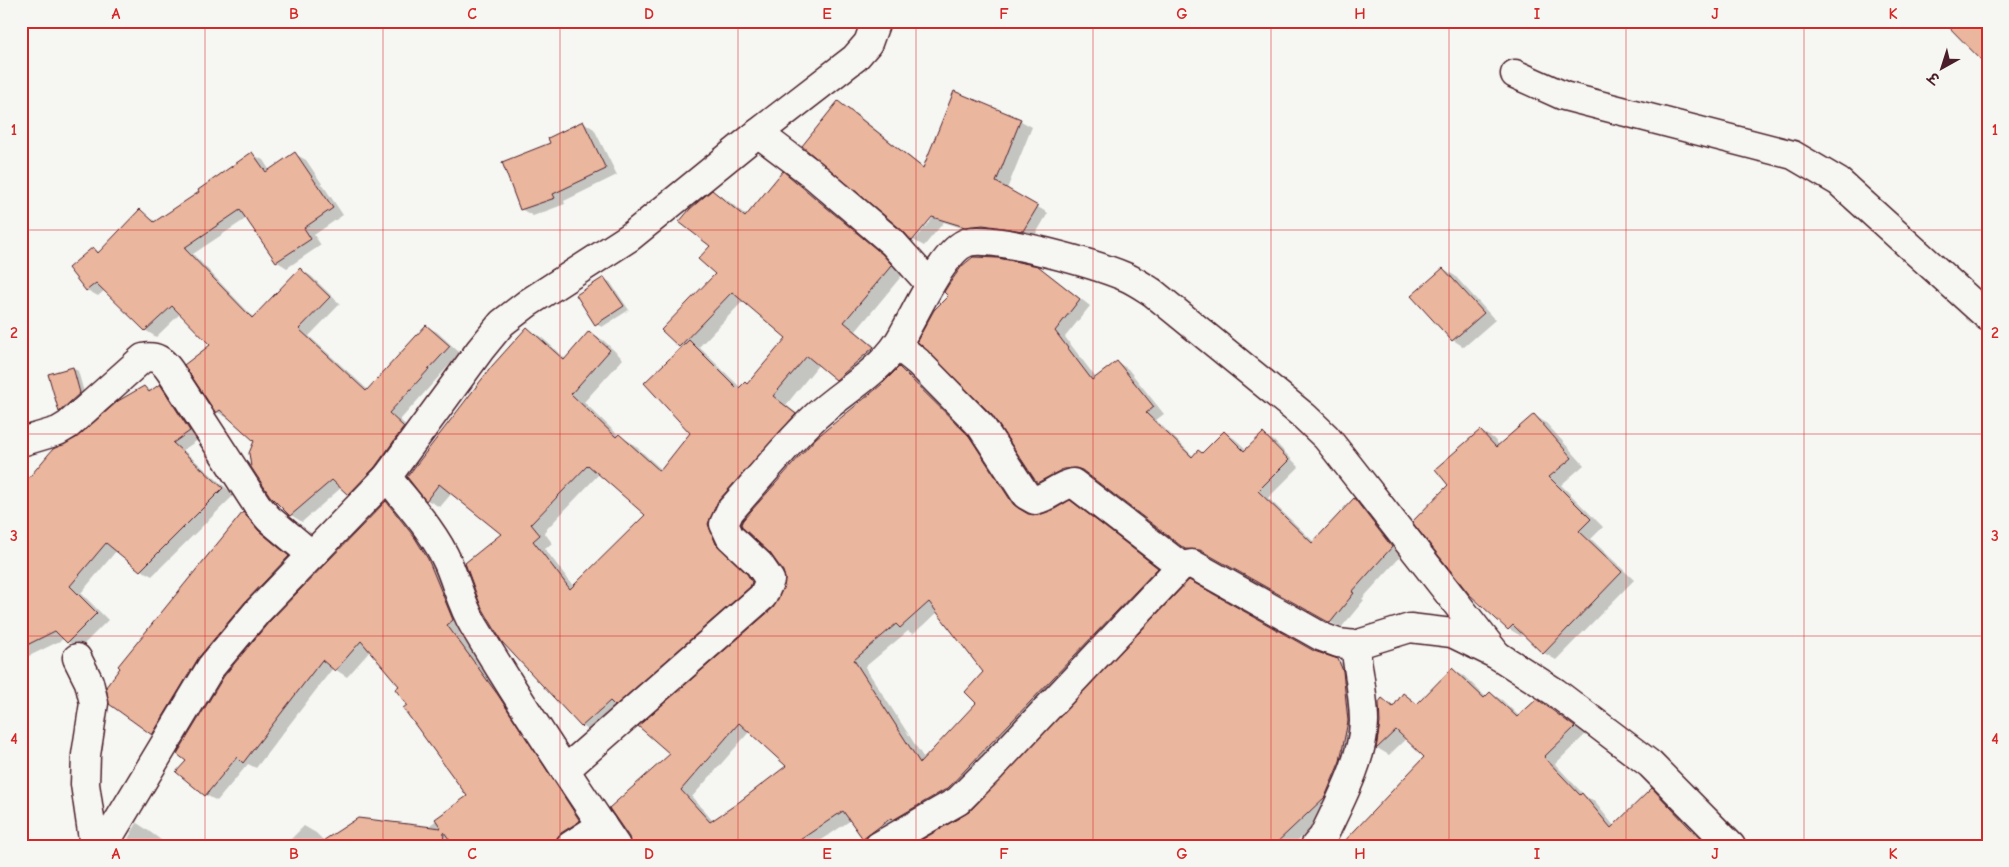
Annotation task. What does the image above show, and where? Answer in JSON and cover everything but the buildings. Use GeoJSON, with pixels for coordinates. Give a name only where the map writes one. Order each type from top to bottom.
{"type":"FeatureCollection","features":[{"type":"Feature","properties":{"kind":"street"},"geometry":{"type":"LineString","coordinates":[[106,846],[110,836],[211,667],[257,612],[387,477],[502,323],[528,303],[630,237],[758,133],[855,58],[868,43],[876,21]]}},
{"type":"Feature","properties":{"kind":"street"},"geometry":{"type":"LineString","coordinates":[[1515,74],[1564,96],[1793,155],[1839,182],[1988,318]]}},
{"type":"Feature","properties":{"kind":"street"},"geometry":{"type":"LineString","coordinates":[[758,133],[811,173],[892,243],[930,284]]}},
{"type":"Feature","properties":{"kind":"street"},"geometry":{"type":"LineString","coordinates":[[565,770],[763,596],[770,580],[759,564],[730,537],[724,524],[730,511],[815,417],[863,378],[897,345],[930,284],[958,246],[969,242],[988,242],[1019,246],[1102,268],[1127,278],[1152,292],[1304,416],[1326,437],[1497,655]]}},
{"type":"Feature","properties":{"kind":"street"},"geometry":{"type":"LineString","coordinates":[[897,345],[927,370],[981,426],[1026,495],[1035,500],[1046,498],[1063,485],[1073,483],[1181,566]]}},
{"type":"Feature","properties":{"kind":"street"},"geometry":{"type":"LineString","coordinates":[[21,442],[58,431],[68,426],[143,358],[157,358],[165,363],[256,505],[269,519],[312,555]]}},
{"type":"Feature","properties":{"kind":"street"},"geometry":{"type":"LineString","coordinates":[[387,477],[433,536],[448,563],[458,594],[473,624],[565,770],[609,835],[570,846]]}},
{"type":"Feature","properties":{"kind":"street"},"geometry":{"type":"LineString","coordinates":[[879,846],[958,801],[1181,566],[1192,564],[1322,637],[1338,643],[1355,645],[1410,628],[1452,633],[1497,655],[1555,692],[1650,764],[1731,846]]}},
{"type":"Feature","properties":{"kind":"street"},"geometry":{"type":"LineString","coordinates":[[1315,846],[1323,837],[1352,773],[1361,738],[1364,722],[1355,645]]}},
{"type":"Feature","properties":{"kind":"street"},"geometry":{"type":"LineString","coordinates":[[77,658],[89,682],[94,703],[86,756],[85,784],[94,846]]}}]}
